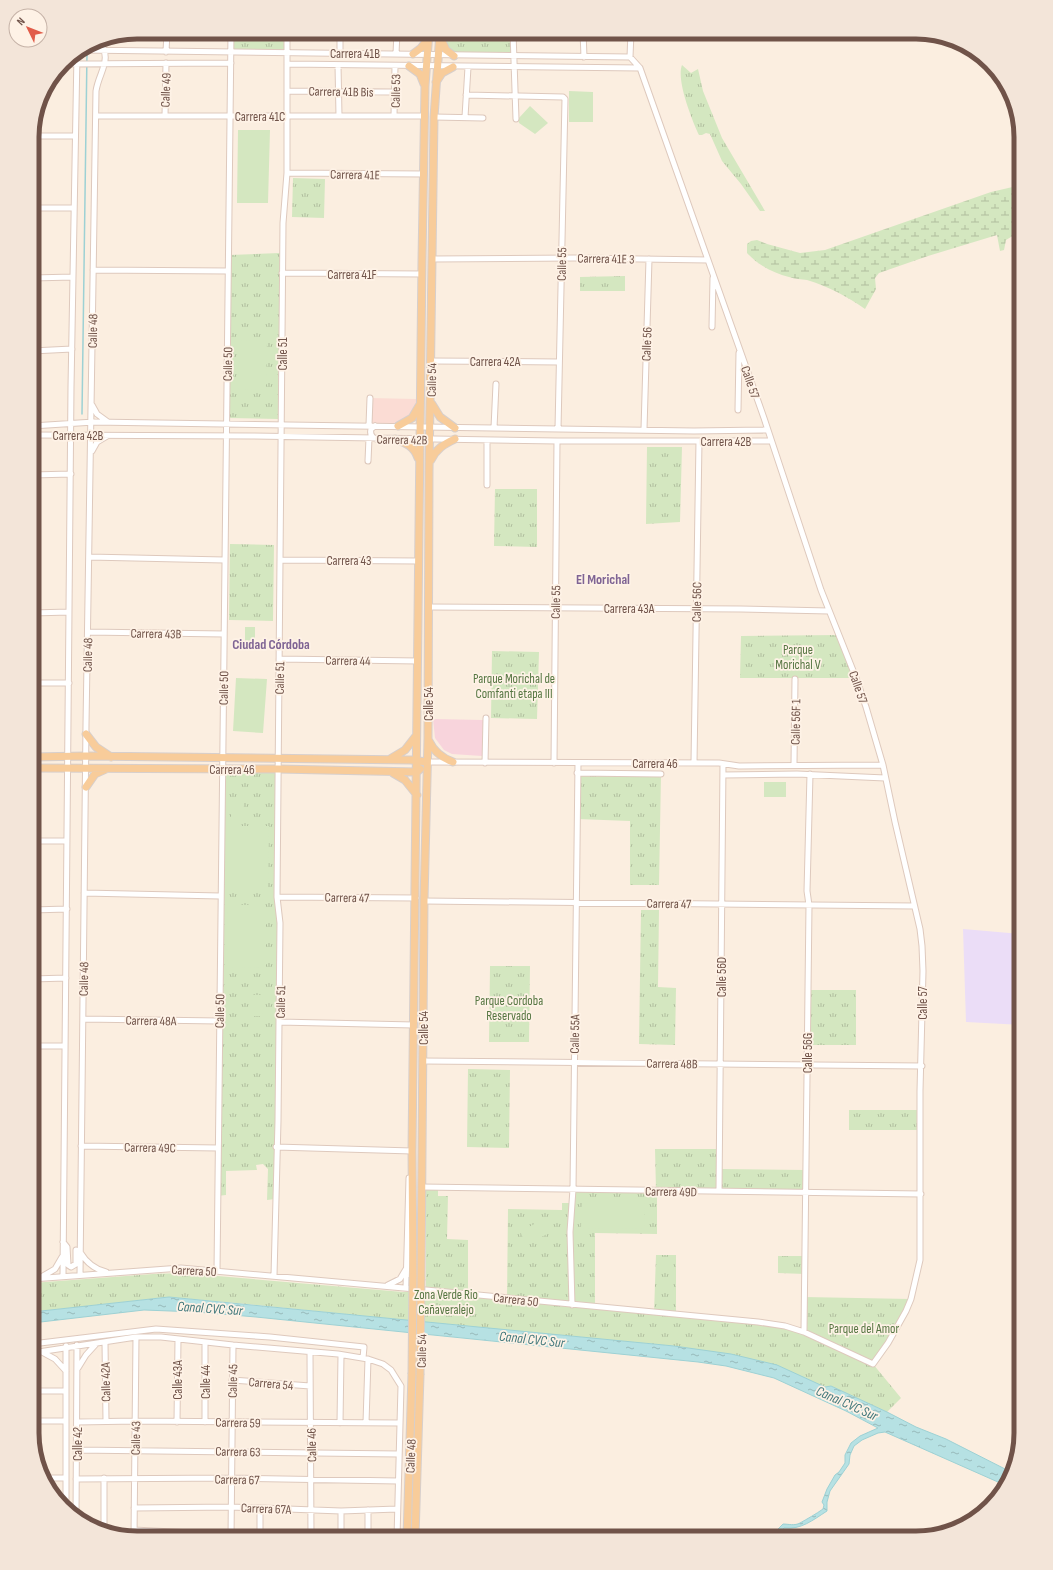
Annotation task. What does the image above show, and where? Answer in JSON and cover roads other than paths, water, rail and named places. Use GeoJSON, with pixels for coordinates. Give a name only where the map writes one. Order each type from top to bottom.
{"type":"FeatureCollection","features":[{"type":"Feature","properties":{"kind":"main road"},"geometry":{"type":"LineString","coordinates":[[413,54],[421,48],[427,39]]}},
{"type":"Feature","properties":{"kind":"main road","name":"Calle 54"},"geometry":{"type":"LineString","coordinates":[[412,1374],[412,1151],[416,898],[418,560],[425,86],[429,39]]}},
{"type":"Feature","properties":{"kind":"main road","name":"Calle 54"},"geometry":{"type":"LineString","coordinates":[[420,1375],[424,901],[428,738],[434,117],[439,39]]}},
{"type":"Feature","properties":{"kind":"main road"},"geometry":{"type":"LineString","coordinates":[[441,39],[446,50],[454,56]]}},
{"type":"Feature","properties":{"kind":"main road"},"geometry":{"type":"LineString","coordinates":[[409,66],[420,74],[425,86]]}},
{"type":"Feature","properties":{"kind":"main road"},"geometry":{"type":"LineString","coordinates":[[435,86],[442,73],[453,67]]}},
{"type":"Feature","properties":{"kind":"main road"},"geometry":{"type":"LineString","coordinates":[[398,426],[412,418],[418,409],[421,398]]}},
{"type":"Feature","properties":{"kind":"main road"},"geometry":{"type":"LineString","coordinates":[[431,400],[440,417],[455,428]]}},
{"type":"Feature","properties":{"kind":"main road"},"geometry":{"type":"LineString","coordinates":[[395,439],[411,446],[417,454],[420,463]]}},
{"type":"Feature","properties":{"kind":"main road"},"geometry":{"type":"LineString","coordinates":[[430,472],[432,460],[438,449],[455,439]]}},
{"type":"Feature","properties":{"kind":"main road"},"geometry":{"type":"LineString","coordinates":[[86,734],[96,747],[111,757]]}},
{"type":"Feature","properties":{"kind":"main road"},"geometry":{"type":"LineString","coordinates":[[388,760],[406,750],[416,736]]}},
{"type":"Feature","properties":{"kind":"main road"},"geometry":{"type":"LineString","coordinates":[[428,738],[436,752],[453,762]]}},
{"type":"Feature","properties":{"kind":"main road","name":"Carrera 46"},"geometry":{"type":"LineString","coordinates":[[39,757],[278,758],[416,760],[427,762]]}},
{"type":"Feature","properties":{"kind":"main road"},"geometry":{"type":"LineString","coordinates":[[339,759],[339,771]]}},
{"type":"Feature","properties":{"kind":"main road"},"geometry":{"type":"LineString","coordinates":[[416,772],[427,762]]}},
{"type":"Feature","properties":{"kind":"main road","name":"Carrera 46"},"geometry":{"type":"LineString","coordinates":[[39,768],[86,767],[222,770],[278,769],[416,772]]}},
{"type":"Feature","properties":{"kind":"main road"},"geometry":{"type":"LineString","coordinates":[[86,787],[95,774],[109,768]]}},
{"type":"Feature","properties":{"kind":"main road"},"geometry":{"type":"LineString","coordinates":[[387,772],[394,773],[405,780],[417,795]]}},
{"type":"Feature","properties":{"kind":"main road","name":"Calle 48"},"geometry":{"type":"LineString","coordinates":[[407,1531],[412,1374]]}},
{"type":"Feature","properties":{"kind":"main road","name":"Calle 48"},"geometry":{"type":"LineString","coordinates":[[415,1531],[420,1375]]}},
{"type":"Feature","properties":{"kind":"street"},"geometry":{"type":"LineString","coordinates":[[166,52],[167,39]]}},
{"type":"Feature","properties":{"kind":"street","name":"Calle 50"},"geometry":{"type":"LineString","coordinates":[[217,1271],[220,896],[231,39]]}},
{"type":"Feature","properties":{"kind":"street","name":"Calle 51"},"geometry":{"type":"LineString","coordinates":[[274,1276],[276,1147],[278,1121],[280,922],[278,896],[278,758],[282,273],[283,223],[287,173],[287,39]]}},
{"type":"Feature","properties":{"kind":"street"},"geometry":{"type":"LineString","coordinates":[[340,39],[340,53]]}},
{"type":"Feature","properties":{"kind":"street"},"geometry":{"type":"LineString","coordinates":[[396,54],[397,39]]}},
{"type":"Feature","properties":{"kind":"street"},"geometry":{"type":"LineString","coordinates":[[513,39],[516,119]]}},
{"type":"Feature","properties":{"kind":"street"},"geometry":{"type":"LineString","coordinates":[[583,39],[584,57]]}},
{"type":"Feature","properties":{"kind":"street"},"geometry":{"type":"LineString","coordinates":[[630,57],[631,39]]}},
{"type":"Feature","properties":{"kind":"street"},"geometry":{"type":"LineString","coordinates":[[101,45],[104,51],[106,63]]}},
{"type":"Feature","properties":{"kind":"street","name":"Carrera 41B"},"geometry":{"type":"LineString","coordinates":[[91,51],[630,57]]}},
{"type":"Feature","properties":{"kind":"street","name":"Calle 57"},"geometry":{"type":"LineString","coordinates":[[630,57],[640,68],[713,274],[829,611],[856,678],[883,766],[922,946],[920,1260],[911,1299],[906,1311],[888,1343],[873,1364]]}},
{"type":"Feature","properties":{"kind":"street","name":"Calle 48"},"geometry":{"type":"LineString","coordinates":[[63,1276],[72,349],[75,136],[78,58]]}},
{"type":"Feature","properties":{"kind":"street"},"geometry":{"type":"LineString","coordinates":[[72,63],[231,64]]}},
{"type":"Feature","properties":{"kind":"street","name":"Calle 48"},"geometry":{"type":"LineString","coordinates":[[80,1275],[90,422],[96,91],[98,80],[106,63]]}},
{"type":"Feature","properties":{"kind":"street","name":"Calle 49"},"geometry":{"type":"LineString","coordinates":[[165,116],[166,63]]}},
{"type":"Feature","properties":{"kind":"street","name":"Carrera 41B"},"geometry":{"type":"LineString","coordinates":[[287,64],[640,68]]}},
{"type":"Feature","properties":{"kind":"street"},"geometry":{"type":"LineString","coordinates":[[338,65],[339,116]]}},
{"type":"Feature","properties":{"kind":"street","name":"Calle 53"},"geometry":{"type":"LineString","coordinates":[[394,116],[395,66]]}},
{"type":"Feature","properties":{"kind":"street"},"geometry":{"type":"LineString","coordinates":[[465,117],[468,67]]}},
{"type":"Feature","properties":{"kind":"street","name":"Carrera 41B Bis"},"geometry":{"type":"LineString","coordinates":[[287,91],[394,92]]}},
{"type":"Feature","properties":{"kind":"street"},"geometry":{"type":"LineString","coordinates":[[466,95],[516,95]]}},
{"type":"Feature","properties":{"kind":"street","name":"Calle 55"},"geometry":{"type":"LineString","coordinates":[[516,95],[563,97],[565,99],[558,429]]}},
{"type":"Feature","properties":{"kind":"street","name":"Carrera 41C"},"geometry":{"type":"LineString","coordinates":[[96,116],[425,116]]}},
{"type":"Feature","properties":{"kind":"street"},"geometry":{"type":"LineString","coordinates":[[434,117],[482,118]]}},
{"type":"Feature","properties":{"kind":"street"},"geometry":{"type":"LineString","coordinates":[[39,136],[75,136]]}},
{"type":"Feature","properties":{"kind":"street","name":"Carrera 41E"},"geometry":{"type":"LineString","coordinates":[[287,173],[424,174]]}},
{"type":"Feature","properties":{"kind":"street"},"geometry":{"type":"LineString","coordinates":[[39,208],[74,208]]}},
{"type":"Feature","properties":{"kind":"street","name":"Carrera 41E 3"},"geometry":{"type":"LineString","coordinates":[[433,259],[562,258],[708,260]]}},
{"type":"Feature","properties":{"kind":"street","name":"Calle 56"},"geometry":{"type":"LineString","coordinates":[[644,429],[649,259]]}},
{"type":"Feature","properties":{"kind":"street"},"geometry":{"type":"LineString","coordinates":[[93,270],[228,271]]}},
{"type":"Feature","properties":{"kind":"street","name":"Carrera 41F"},"geometry":{"type":"LineString","coordinates":[[282,273],[422,274]]}},
{"type":"Feature","properties":{"kind":"street"},"geometry":{"type":"LineString","coordinates":[[712,326],[713,274]]}},
{"type":"Feature","properties":{"kind":"street"},"geometry":{"type":"LineString","coordinates":[[39,278],[73,277]]}},
{"type":"Feature","properties":{"kind":"street"},"geometry":{"type":"LineString","coordinates":[[39,351],[72,349]]}},
{"type":"Feature","properties":{"kind":"street"},"geometry":{"type":"LineString","coordinates":[[738,410],[739,349]]}},
{"type":"Feature","properties":{"kind":"street","name":"Carrera 42A"},"geometry":{"type":"LineString","coordinates":[[431,361],[559,362]]}},
{"type":"Feature","properties":{"kind":"street"},"geometry":{"type":"LineString","coordinates":[[494,428],[496,384]]}},
{"type":"Feature","properties":{"kind":"street"},"geometry":{"type":"LineString","coordinates":[[369,425],[370,398]]}},
{"type":"Feature","properties":{"kind":"street"},"geometry":{"type":"LineString","coordinates":[[91,402],[97,414],[109,422]]}},
{"type":"Feature","properties":{"kind":"street","name":"Carrera 42B"},"geometry":{"type":"LineString","coordinates":[[39,426],[109,422],[378,425],[455,428],[767,430]]}},
{"type":"Feature","properties":{"kind":"street"},"geometry":{"type":"LineString","coordinates":[[376,439],[371,435],[370,431],[374,426],[378,425]]}},
{"type":"Feature","properties":{"kind":"street","name":"Carrera 42B"},"geometry":{"type":"LineString","coordinates":[[39,435],[91,434],[226,437],[281,436],[376,439],[557,441],[771,441]]}},
{"type":"Feature","properties":{"kind":"street"},"geometry":{"type":"LineString","coordinates":[[90,456],[97,442],[109,435]]}},
{"type":"Feature","properties":{"kind":"street"},"geometry":{"type":"LineString","coordinates":[[368,461],[369,438]]}},
{"type":"Feature","properties":{"kind":"street"},"geometry":{"type":"LineString","coordinates":[[487,440],[487,485]]}},
{"type":"Feature","properties":{"kind":"street","name":"Calle 55"},"geometry":{"type":"LineString","coordinates":[[554,763],[557,441]]}},
{"type":"Feature","properties":{"kind":"street","name":"Calle 56C"},"geometry":{"type":"LineString","coordinates":[[694,763],[699,441]]}},
{"type":"Feature","properties":{"kind":"street"},"geometry":{"type":"LineString","coordinates":[[39,475],[71,474]]}},
{"type":"Feature","properties":{"kind":"street"},"geometry":{"type":"LineString","coordinates":[[89,557],[224,560]]}},
{"type":"Feature","properties":{"kind":"street","name":"Carrera 43"},"geometry":{"type":"LineString","coordinates":[[280,560],[418,560]]}},
{"type":"Feature","properties":{"kind":"street","name":"Carrera 43A"},"geometry":{"type":"LineString","coordinates":[[429,607],[696,608],[829,611]]}},
{"type":"Feature","properties":{"kind":"street"},"geometry":{"type":"LineString","coordinates":[[39,613],[69,612]]}},
{"type":"Feature","properties":{"kind":"street","name":"Carrera 43B"},"geometry":{"type":"LineString","coordinates":[[88,632],[224,634]]}},
{"type":"Feature","properties":{"kind":"street","name":"Carrera 44"},"geometry":{"type":"LineString","coordinates":[[279,659],[418,661]]}},
{"type":"Feature","properties":{"kind":"street","name":"Calle 56F 1"},"geometry":{"type":"LineString","coordinates":[[794,764],[795,679]]}},
{"type":"Feature","properties":{"kind":"street"},"geometry":{"type":"LineString","coordinates":[[39,683],[69,683]]}},
{"type":"Feature","properties":{"kind":"street"},"geometry":{"type":"LineString","coordinates":[[485,762],[486,718]]}},
{"type":"Feature","properties":{"kind":"street","name":"Carrera 46"},"geometry":{"type":"LineString","coordinates":[[427,762],[694,763],[739,766],[794,764],[883,766]]}},
{"type":"Feature","properties":{"kind":"street","name":"Calle 55A"},"geometry":{"type":"LineString","coordinates":[[572,1305],[570,1232],[573,1189],[578,763]]}},
{"type":"Feature","properties":{"kind":"street","name":"Calle 56D"},"geometry":{"type":"LineString","coordinates":[[719,1191],[721,904],[724,764]]}},
{"type":"Feature","properties":{"kind":"street","name":"Carrera 46"},"geometry":{"type":"LineString","coordinates":[[578,773],[661,774]]}},
{"type":"Feature","properties":{"kind":"street"},"geometry":{"type":"LineString","coordinates":[[723,775],[810,774],[885,778]]}},
{"type":"Feature","properties":{"kind":"street","name":"Calle 56G"},"geometry":{"type":"LineString","coordinates":[[804,1332],[809,905],[807,891],[810,774]]}},
{"type":"Feature","properties":{"kind":"street"},"geometry":{"type":"LineString","coordinates":[[39,841],[67,840]]}},
{"type":"Feature","properties":{"kind":"street"},"geometry":{"type":"LineString","coordinates":[[84,893],[220,896]]}},
{"type":"Feature","properties":{"kind":"street","name":"Carrera 47"},"geometry":{"type":"LineString","coordinates":[[278,896],[416,898]]}},
{"type":"Feature","properties":{"kind":"street","name":"Carrera 47"},"geometry":{"type":"LineString","coordinates":[[424,901],[914,906]]}},
{"type":"Feature","properties":{"kind":"street"},"geometry":{"type":"LineString","coordinates":[[39,910],[67,909]]}},
{"type":"Feature","properties":{"kind":"street"},"geometry":{"type":"LineString","coordinates":[[39,979],[66,978]]}},
{"type":"Feature","properties":{"kind":"street","name":"Carrera 48A"},"geometry":{"type":"LineString","coordinates":[[83,1019],[219,1021]]}},
{"type":"Feature","properties":{"kind":"street"},"geometry":{"type":"LineString","coordinates":[[279,1022],[414,1025]]}},
{"type":"Feature","properties":{"kind":"street"},"geometry":{"type":"LineString","coordinates":[[39,1046],[65,1046]]}},
{"type":"Feature","properties":{"kind":"street","name":"Carrera 48B"},"geometry":{"type":"LineString","coordinates":[[423,1061],[922,1066]]}},
{"type":"Feature","properties":{"kind":"street","name":"Carrera 49C"},"geometry":{"type":"LineString","coordinates":[[81,1146],[218,1148]]}},
{"type":"Feature","properties":{"kind":"street"},"geometry":{"type":"LineString","coordinates":[[276,1147],[412,1151]]}},
{"type":"Feature","properties":{"kind":"street","name":"Calle 54"},"geometry":{"type":"LineString","coordinates":[[406,1288],[408,1265],[408,1190],[412,1151]]}},
{"type":"Feature","properties":{"kind":"street","name":"Carrera 49D"},"geometry":{"type":"LineString","coordinates":[[422,1187],[921,1194]]}},
{"type":"Feature","properties":{"kind":"street"},"geometry":{"type":"LineString","coordinates":[[63,1242],[67,1247],[68,1265],[71,1267],[76,1264],[77,1247],[80,1243]]}},
{"type":"Feature","properties":{"kind":"street"},"geometry":{"type":"LineString","coordinates":[[80,1252],[89,1264],[96,1268],[110,1272]]}},
{"type":"Feature","properties":{"kind":"street"},"geometry":{"type":"LineString","coordinates":[[41,1278],[55,1269],[63,1255]]}},
{"type":"Feature","properties":{"kind":"street"},"geometry":{"type":"LineString","coordinates":[[385,1286],[396,1282],[406,1270],[408,1265]]}},
{"type":"Feature","properties":{"kind":"street","name":"Carrera 50"},"geometry":{"type":"LineString","coordinates":[[41,1278],[181,1268],[758,1322],[785,1326],[804,1332],[873,1364]]}},
{"type":"Feature","properties":{"kind":"street"},"geometry":{"type":"LineString","coordinates":[[39,1343],[77,1340],[156,1329],[270,1337],[364,1347],[366,1359],[366,1423]]}},
{"type":"Feature","properties":{"kind":"street"},"geometry":{"type":"LineString","coordinates":[[41,1352],[136,1338],[160,1337],[341,1355],[366,1359]]}},
{"type":"Feature","properties":{"kind":"street","name":"Calle 43"},"geometry":{"type":"LineString","coordinates":[[134,1530],[136,1338]]}},
{"type":"Feature","properties":{"kind":"street","name":"Calle 43A"},"geometry":{"type":"LineString","coordinates":[[177,1422],[178,1339]]}},
{"type":"Feature","properties":{"kind":"street","name":"Calle 42"},"geometry":{"type":"LineString","coordinates":[[76,1510],[77,1340]]}},
{"type":"Feature","properties":{"kind":"street","name":"Calle 42"},"geometry":{"type":"LineString","coordinates":[[66,1341],[66,1500]]}},
{"type":"Feature","properties":{"kind":"street","name":"Calle 42A"},"geometry":{"type":"LineString","coordinates":[[105,1342],[106,1422]]}},
{"type":"Feature","properties":{"kind":"street","name":"Calle 44"},"geometry":{"type":"LineString","coordinates":[[205,1342],[205,1422]]}},
{"type":"Feature","properties":{"kind":"street"},"geometry":{"type":"LineString","coordinates":[[77,1370],[86,1355],[98,1343]]}},
{"type":"Feature","properties":{"kind":"street","name":"Calle 45"},"geometry":{"type":"LineString","coordinates":[[231,1531],[232,1345]]}},
{"type":"Feature","properties":{"kind":"street"},"geometry":{"type":"LineString","coordinates":[[66,1355],[67,1351],[70,1349],[75,1350],[77,1355]]}},
{"type":"Feature","properties":{"kind":"street"},"geometry":{"type":"LineString","coordinates":[[41,1352],[55,1359],[66,1372]]}},
{"type":"Feature","properties":{"kind":"street","name":"Calle 46"},"geometry":{"type":"LineString","coordinates":[[310,1352],[311,1531]]}},
{"type":"Feature","properties":{"kind":"street"},"geometry":{"type":"LineString","coordinates":[[340,1423],[341,1355]]}},
{"type":"Feature","properties":{"kind":"street","name":"Calle 48"},"geometry":{"type":"LineString","coordinates":[[366,1359],[383,1364],[391,1370],[401,1386],[397,1531]]}},
{"type":"Feature","properties":{"kind":"street","name":"Carrera 54"},"geometry":{"type":"LineString","coordinates":[[232,1380],[310,1386]]}},
{"type":"Feature","properties":{"kind":"street"},"geometry":{"type":"LineString","coordinates":[[39,1391],[66,1391]]}},
{"type":"Feature","properties":{"kind":"street"},"geometry":{"type":"LineString","coordinates":[[39,1421],[66,1421]]}},
{"type":"Feature","properties":{"kind":"street","name":"Carrera 59"},"geometry":{"type":"LineString","coordinates":[[77,1422],[400,1423]]}},
{"type":"Feature","properties":{"kind":"street","name":"Carrera 63"},"geometry":{"type":"LineString","coordinates":[[77,1450],[399,1454]]}},
{"type":"Feature","properties":{"kind":"street"},"geometry":{"type":"LineString","coordinates":[[50,1478],[66,1478]]}},
{"type":"Feature","properties":{"kind":"street"},"geometry":{"type":"LineString","coordinates":[[104,1478],[104,1526]]}},
{"type":"Feature","properties":{"kind":"street","name":"Carrera 67"},"geometry":{"type":"LineString","coordinates":[[76,1479],[231,1478],[398,1481]]}},
{"type":"Feature","properties":{"kind":"street","name":"Carrera 67A"},"geometry":{"type":"LineString","coordinates":[[134,1508],[231,1507],[341,1511],[397,1509]]}},
{"type":"Feature","properties":{"kind":"street"},"geometry":{"type":"LineString","coordinates":[[260,1508],[260,1531]]}},
{"type":"Feature","properties":{"kind":"street"},"geometry":{"type":"LineString","coordinates":[[368,1510],[368,1531]]}},
{"type":"Feature","properties":{"kind":"street"},"geometry":{"type":"LineString","coordinates":[[341,1511],[341,1531]]}},
{"type":"Feature","properties":{"kind":"street"},"geometry":{"type":"LineString","coordinates":[[134,1530],[146,1531]]}},
{"type":"Feature","properties":{"kind":"water","name":"Canal CVC Sur"},"geometry":{"type":"Polygon","coordinates":[[[169,1297],[674,1346],[731,1354],[777,1365],[825,1387],[831,1386],[916,1427],[946,1439],[1007,1470],[1000,1483],[885,1432],[878,1433],[862,1440],[854,1446],[850,1455],[849,1464],[830,1491],[827,1502],[827,1511],[801,1526],[784,1528],[782,1531],[776,1531],[783,1524],[798,1524],[823,1509],[824,1505],[822,1502],[827,1489],[835,1475],[845,1463],[845,1455],[851,1443],[860,1436],[878,1428],[846,1411],[774,1378],[726,1366],[698,1362],[256,1317],[197,1312],[144,1310],[39,1322],[39,1311],[169,1297]]]}},
{"type":"Feature","properties":{"kind":"waterway"},"geometry":{"type":"LineString","coordinates":[[82,414],[87,53]]}},
{"type":"Feature","properties":{"kind":"district","name":"El Morichal"},"geometry":{"type":"Point","coordinates":[603,579]}},
{"type":"Feature","properties":{"kind":"district","name":"Ciudad Córdoba"},"geometry":{"type":"Point","coordinates":[271,644]}},
{"type":"Feature","properties":{"kind":"park label","name":"Parque Morichal V"},"geometry":{"type":"Point","coordinates":[798,656]}},
{"type":"Feature","properties":{"kind":"park label","name":"Parque Morichal de Comfanti etapa III"},"geometry":{"type":"Point","coordinates":[514,686]}},
{"type":"Feature","properties":{"kind":"park label","name":"Parque Cordoba Reservado"},"geometry":{"type":"Point","coordinates":[509,1008]}},
{"type":"Feature","properties":{"kind":"park label","name":"Zona Verde Rio Cañaveralejo"},"geometry":{"type":"Point","coordinates":[446,1302]}},
{"type":"Feature","properties":{"kind":"park label","name":"Parque del Amor"},"geometry":{"type":"Point","coordinates":[864,1328]}}]}
